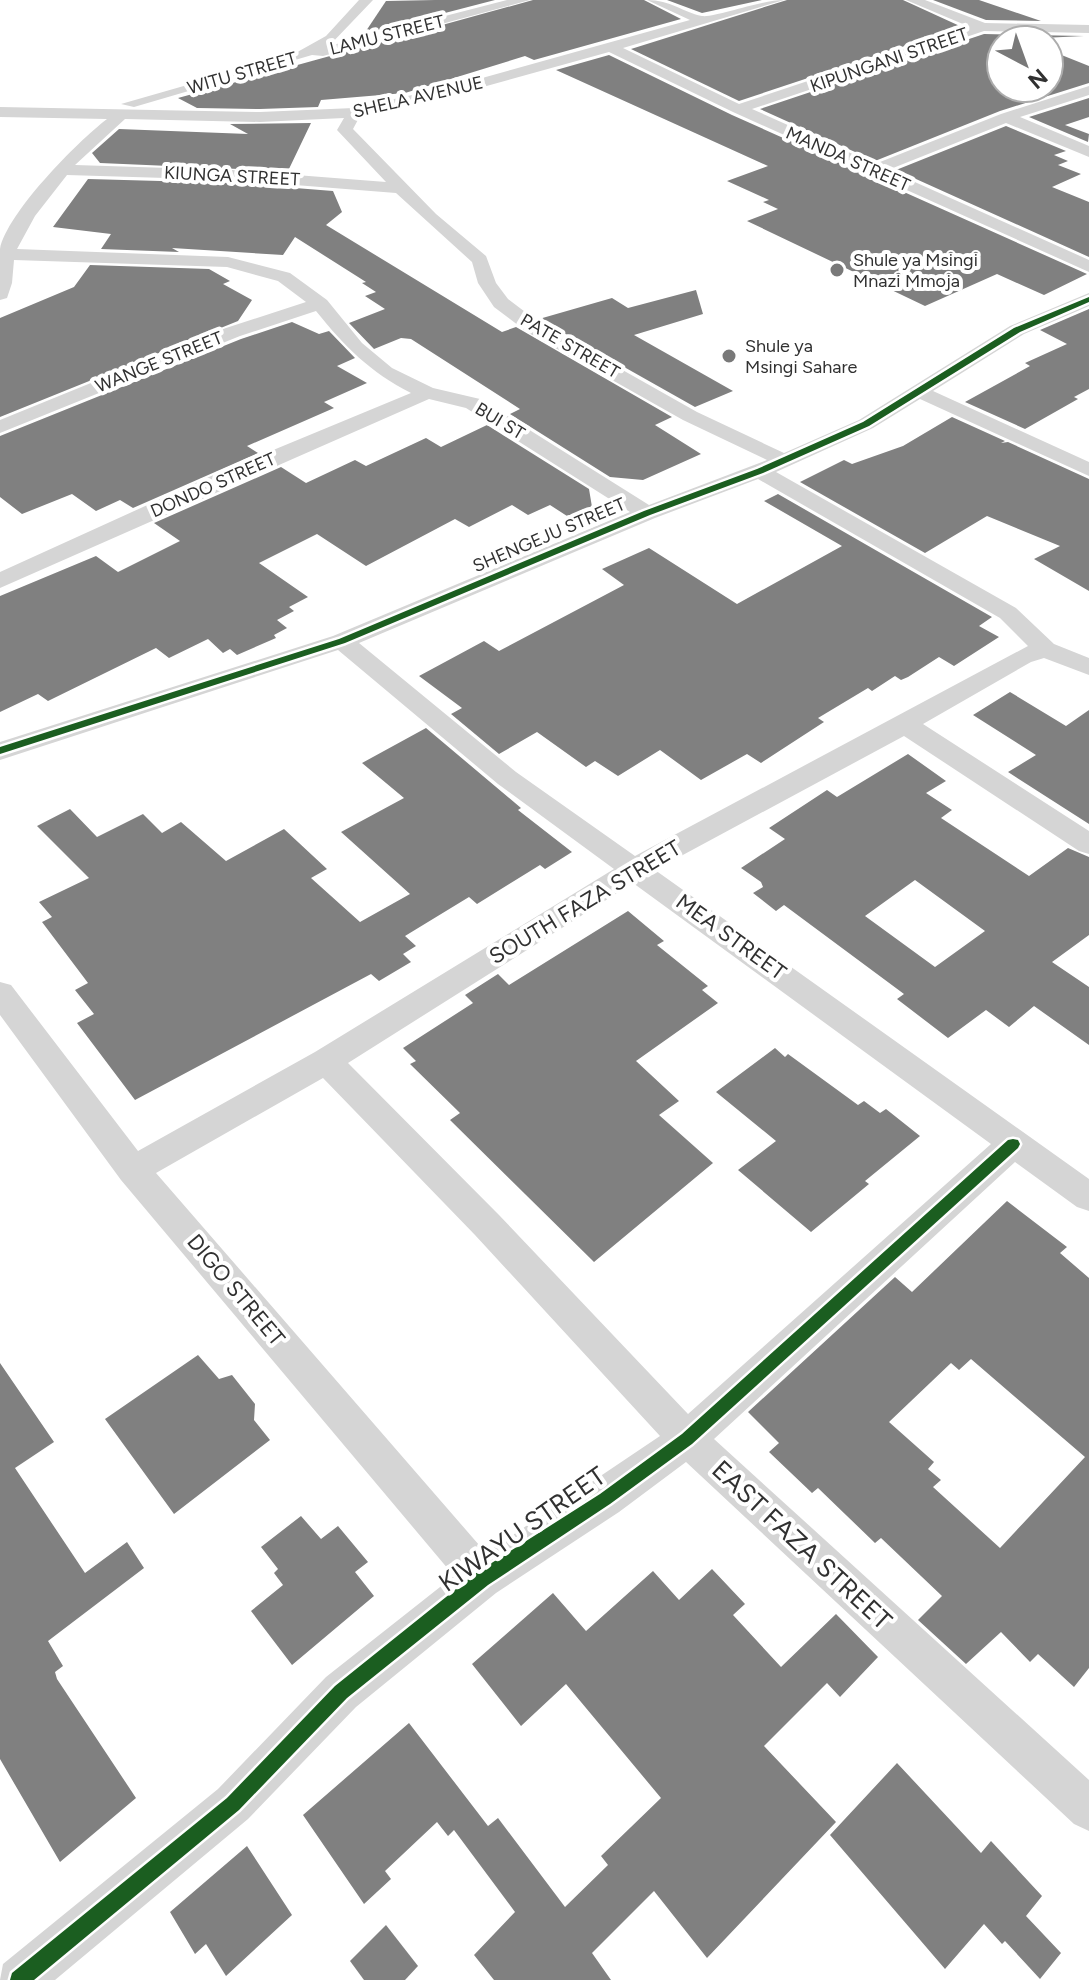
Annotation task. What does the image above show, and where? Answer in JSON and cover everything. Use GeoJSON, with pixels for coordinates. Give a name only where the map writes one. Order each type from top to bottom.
{"type":"FeatureCollection","features":[{"type":"Feature","properties":{"kind":"street","name":"WITU STREET"},"geometry":{"type":"LineString","coordinates":[[100,114],[297,58],[331,39],[366,0]]}},
{"type":"Feature","properties":{"kind":"street","name":"LAMU STREET"},"geometry":{"type":"LineString","coordinates":[[297,58],[523,0]]}},
{"type":"Feature","properties":{"kind":"street"},"geometry":{"type":"LineString","coordinates":[[654,0],[703,21]]}},
{"type":"Feature","properties":{"kind":"street","name":"SHELA AVENUE"},"geometry":{"type":"LineString","coordinates":[[0,112],[260,117],[354,113],[460,89],[777,0]]}},
{"type":"Feature","properties":{"kind":"street"},"geometry":{"type":"LineString","coordinates":[[913,0],[983,27]]}},
{"type":"Feature","properties":{"kind":"street","name":"KIPUNGANI STREET"},"geometry":{"type":"LineString","coordinates":[[738,109],[983,27],[1089,29]]}},
{"type":"Feature","properties":{"kind":"street","name":"MANDA STREET"},"geometry":{"type":"LineString","coordinates":[[610,47],[738,109],[1089,267]]}},
{"type":"Feature","properties":{"kind":"street"},"geometry":{"type":"LineString","coordinates":[[875,170],[1006,117],[1089,90]]}},
{"type":"Feature","properties":{"kind":"street","name":"PATE STREET"},"geometry":{"type":"LineString","coordinates":[[354,113],[345,130],[401,188],[480,260],[487,283],[501,303],[534,328],[690,416],[783,460]]}},
{"type":"Feature","properties":{"kind":"street"},"geometry":{"type":"LineString","coordinates":[[0,294],[5,283],[5,254],[63,170],[91,136],[121,115]]}},
{"type":"Feature","properties":{"kind":"street"},"geometry":{"type":"LineString","coordinates":[[1006,117],[1089,152]]}},
{"type":"Feature","properties":{"kind":"street","name":"KIUNGA STREET"},"geometry":{"type":"LineString","coordinates":[[63,170],[232,175],[401,188]]}},
{"type":"Feature","properties":{"kind":"street","name":"BUI ST"},"geometry":{"type":"LineString","coordinates":[[5,254],[228,262],[284,277],[320,304],[355,347],[385,372],[427,393],[473,403],[647,513]]}},
{"type":"Feature","properties":{"kind":"street","name":"SHENGEJU STREET"},"geometry":{"type":"LineString","coordinates":[[0,751],[342,641],[647,513],[760,471],[866,424],[1017,330],[1088,300]]}},
{"type":"Feature","properties":{"kind":"street","name":"WANGE STREET"},"geometry":{"type":"LineString","coordinates":[[0,427],[233,332],[320,304]]}},
{"type":"Feature","properties":{"kind":"street"},"geometry":{"type":"LineString","coordinates":[[918,391],[1089,470]]}},
{"type":"Feature","properties":{"kind":"street","name":"DONDO STREET"},"geometry":{"type":"LineString","coordinates":[[0,581],[228,477],[427,393]]}},
{"type":"Feature","properties":{"kind":"street"},"geometry":{"type":"LineString","coordinates":[[760,471],[1008,613],[1045,649],[1089,667]]}},
{"type":"Feature","properties":{"kind":"street","name":"MEA STREET"},"geometry":{"type":"LineString","coordinates":[[342,641],[507,778],[1089,1197]]}},
{"type":"Feature","properties":{"kind":"street","name":"SOUTH FAZA STREET"},"geometry":{"type":"LineString","coordinates":[[133,1170],[326,1061],[636,868],[906,725],[1022,657],[1045,649]]}},
{"type":"Feature","properties":{"kind":"street"},"geometry":{"type":"LineString","coordinates":[[906,725],[1089,844]]}},
{"type":"Feature","properties":{"kind":"street","name":"DIGO STREET"},"geometry":{"type":"LineString","coordinates":[[0,993],[133,1170],[482,1579]]}},
{"type":"Feature","properties":{"kind":"street","name":"EAST FAZA STREET"},"geometry":{"type":"LineString","coordinates":[[326,1061],[487,1225],[687,1439],[1089,1809]]}},
{"type":"Feature","properties":{"kind":"street","name":"KIWAYU STREET"},"geometry":{"type":"LineString","coordinates":[[19,1980],[233,1804],[341,1692],[482,1579],[605,1499],[687,1439],[1013,1144]]}},
{"type":"Feature","properties":{"kind":"building"},"geometry":{"type":"Polygon","coordinates":[[[495,0],[364,34],[386,1],[495,0]]]}},
{"type":"Feature","properties":{"kind":"building"},"geometry":{"type":"Polygon","coordinates":[[[533,0],[644,0],[681,19],[534,60],[525,56],[405,93],[321,100],[318,107],[197,108],[178,98],[533,0]]]}},
{"type":"Feature","properties":{"kind":"building"},"geometry":{"type":"Polygon","coordinates":[[[667,0],[762,0],[702,13],[667,0]]]}},
{"type":"Feature","properties":{"kind":"building"},"geometry":{"type":"Polygon","coordinates":[[[787,0],[903,0],[962,27],[739,101],[631,49],[787,0]]]}},
{"type":"Feature","properties":{"kind":"building"},"geometry":{"type":"Polygon","coordinates":[[[933,0],[979,0],[1041,21],[986,20],[933,0]]]}},
{"type":"Feature","properties":{"kind":"building"},"geometry":{"type":"Polygon","coordinates":[[[984,34],[985,104],[1022,104],[875,161],[760,109],[984,34]]]}},
{"type":"Feature","properties":{"kind":"building"},"geometry":{"type":"Polygon","coordinates":[[[609,55],[732,115],[1087,274],[1044,295],[997,274],[925,306],[747,221],[778,209],[763,202],[769,200],[727,181],[768,166],[556,70],[609,55]]]}},
{"type":"Feature","properties":{"kind":"building"},"geometry":{"type":"Polygon","coordinates":[[[1065,56],[1089,66],[1089,83],[1065,91],[1065,56]]]}},
{"type":"Feature","properties":{"kind":"building"},"geometry":{"type":"Polygon","coordinates":[[[1089,98],[1089,117],[1065,125],[1089,134],[1088,142],[1029,117],[1089,98]]]}},
{"type":"Feature","properties":{"kind":"building"},"geometry":{"type":"Polygon","coordinates":[[[311,123],[288,171],[100,163],[92,153],[119,129],[248,134],[230,124],[311,123]]]}},
{"type":"Feature","properties":{"kind":"building"},"geometry":{"type":"Polygon","coordinates":[[[1006,126],[1066,151],[1054,155],[1068,161],[1058,165],[1081,174],[1052,187],[1089,202],[1089,257],[896,170],[1006,126]]]}},
{"type":"Feature","properties":{"kind":"building"},"geometry":{"type":"Polygon","coordinates":[[[88,179],[232,183],[333,191],[342,212],[326,225],[502,332],[516,327],[672,417],[655,425],[701,454],[643,480],[610,477],[510,414],[520,409],[411,339],[401,338],[374,349],[349,323],[385,309],[365,296],[376,292],[362,283],[366,282],[295,237],[283,255],[172,248],[179,252],[101,249],[111,234],[53,227],[88,179]]]}},
{"type":"Feature","properties":{"kind":"building"},"geometry":{"type":"Polygon","coordinates":[[[90,265],[209,269],[230,281],[223,284],[252,300],[238,321],[0,417],[0,318],[74,287],[90,265]]]}},
{"type":"Feature","properties":{"kind":"building"},"geometry":{"type":"Polygon","coordinates":[[[696,290],[703,314],[634,335],[733,391],[695,407],[539,319],[612,298],[628,308],[696,290]]]}},
{"type":"Feature","properties":{"kind":"building"},"geometry":{"type":"Polygon","coordinates":[[[1089,309],[1089,389],[1074,397],[1078,399],[1025,429],[965,402],[1030,366],[1025,363],[1067,344],[1040,330],[1089,309]]]}},
{"type":"Feature","properties":{"kind":"building"},"geometry":{"type":"Polygon","coordinates":[[[292,322],[319,334],[329,331],[355,358],[337,366],[367,383],[324,402],[334,408],[247,446],[258,453],[133,508],[120,500],[96,511],[72,494],[22,514],[0,497],[0,436],[241,339],[292,322]]]}},
{"type":"Feature","properties":{"kind":"building"},"geometry":{"type":"Polygon","coordinates":[[[952,417],[1005,441],[1001,443],[1008,442],[1089,479],[1089,591],[1034,559],[1060,546],[987,516],[925,553],[800,482],[844,460],[852,464],[903,446],[952,417]]]}},
{"type":"Feature","properties":{"kind":"building"},"geometry":{"type":"Polygon","coordinates":[[[487,425],[589,489],[592,507],[567,516],[550,505],[528,515],[512,505],[469,527],[455,519],[366,566],[317,534],[259,563],[308,597],[289,607],[294,611],[277,620],[287,628],[274,635],[276,638],[237,655],[230,649],[223,653],[208,639],[169,658],[156,648],[48,701],[38,694],[0,712],[0,596],[96,556],[118,572],[180,541],[154,523],[281,467],[306,483],[355,460],[366,466],[426,438],[441,447],[487,425]]]}},
{"type":"Feature","properties":{"kind":"building"},"geometry":{"type":"Polygon","coordinates":[[[778,494],[992,617],[979,626],[999,637],[954,666],[939,657],[908,677],[901,680],[895,676],[872,691],[868,688],[818,718],[824,722],[761,763],[747,754],[701,780],[660,750],[618,776],[595,761],[586,767],[537,732],[499,754],[451,714],[462,708],[419,676],[484,641],[499,651],[624,585],[602,569],[649,548],[737,604],[842,546],[764,501],[778,494]]]}},
{"type":"Feature","properties":{"kind":"building"},"geometry":{"type":"Polygon","coordinates":[[[1010,692],[1066,726],[1089,710],[1089,824],[1008,772],[1036,755],[973,715],[1010,692]]]}},
{"type":"Feature","properties":{"kind":"building"},"geometry":{"type":"Polygon","coordinates":[[[426,728],[521,808],[518,810],[572,852],[545,869],[540,865],[477,904],[469,897],[405,936],[416,946],[403,954],[411,962],[379,981],[371,974],[135,1100],[77,1023],[94,1014],[75,990],[88,983],[42,922],[52,917],[39,902],[89,878],[37,826],[70,809],[97,837],[143,814],[162,833],[181,822],[226,861],[284,829],[327,869],[311,878],[360,922],[410,894],[341,832],[404,798],[362,763],[426,728]]]}},
{"type":"Feature","properties":{"kind":"building"},"geometry":{"type":"Polygon","coordinates":[[[908,754],[946,781],[926,793],[952,810],[941,818],[1029,876],[1068,848],[1089,857],[1089,935],[1052,962],[1089,987],[1089,1045],[1034,1006],[1009,1027],[986,1010],[948,1038],[897,999],[904,994],[784,905],[776,911],[753,893],[763,887],[761,882],[741,868],[785,839],[769,828],[827,790],[837,797],[908,754]],[[915,880],[865,916],[935,967],[985,931],[915,880]]]}},
{"type":"Feature","properties":{"kind":"building"},"geometry":{"type":"Polygon","coordinates":[[[628,911],[664,941],[657,945],[708,986],[702,990],[718,1003],[636,1061],[679,1101],[659,1115],[713,1163],[594,1262],[450,1120],[460,1113],[410,1064],[416,1061],[403,1048],[473,1003],[465,995],[498,974],[509,985],[628,911]]]}},
{"type":"Feature","properties":{"kind":"building"},"geometry":{"type":"Polygon","coordinates":[[[775,1048],[785,1057],[788,1054],[858,1105],[864,1101],[880,1113],[886,1109],[920,1136],[865,1181],[869,1184],[811,1232],[738,1170],[776,1141],[716,1092],[775,1048]]]}},
{"type":"Feature","properties":{"kind":"building"},"geometry":{"type":"Polygon","coordinates":[[[1007,1201],[1067,1247],[1060,1253],[1089,1278],[1089,1668],[1074,1687],[1038,1654],[1030,1662],[1001,1632],[966,1664],[918,1620],[942,1596],[881,1538],[875,1543],[818,1488],[812,1493],[769,1452],[779,1443],[748,1412],[895,1277],[912,1292],[1007,1201]],[[971,1359],[959,1370],[951,1363],[889,1422],[934,1462],[928,1469],[941,1480],[933,1487],[1000,1548],[1085,1457],[971,1359]]]}},
{"type":"Feature","properties":{"kind":"building"},"geometry":{"type":"Polygon","coordinates":[[[198,1355],[219,1379],[232,1375],[255,1404],[254,1420],[270,1440],[174,1514],[105,1419],[198,1355]]]}},
{"type":"Feature","properties":{"kind":"building"},"geometry":{"type":"Polygon","coordinates":[[[0,1363],[54,1442],[15,1468],[85,1573],[127,1542],[144,1568],[48,1641],[63,1666],[55,1672],[57,1679],[136,1798],[60,1862],[0,1759],[0,1363]]]}},
{"type":"Feature","properties":{"kind":"building"},"geometry":{"type":"Polygon","coordinates":[[[301,1516],[321,1539],[338,1526],[368,1562],[355,1572],[374,1596],[292,1665],[251,1611],[283,1585],[274,1573],[278,1569],[261,1547],[301,1516]]]}},
{"type":"Feature","properties":{"kind":"building"},"geometry":{"type":"Polygon","coordinates":[[[712,1569],[745,1604],[733,1615],[781,1667],[836,1614],[878,1657],[840,1697],[827,1683],[764,1746],[836,1822],[707,1958],[654,1891],[592,1953],[611,1980],[494,1980],[474,1955],[515,1912],[454,1830],[448,1836],[437,1822],[385,1871],[391,1879],[364,1904],[303,1815],[409,1723],[488,1826],[498,1818],[565,1907],[608,1865],[601,1856],[661,1798],[566,1684],[521,1726],[472,1664],[553,1593],[586,1631],[653,1571],[679,1600],[712,1569]]]}},
{"type":"Feature","properties":{"kind":"building"},"geometry":{"type":"Polygon","coordinates":[[[897,1763],[981,1853],[991,1841],[1042,1896],[1026,1916],[1061,1953],[1040,1979],[1005,1941],[1002,1944],[984,1924],[945,1969],[830,1835],[897,1763]]]}},
{"type":"Feature","properties":{"kind":"building"},"geometry":{"type":"Polygon","coordinates":[[[247,1846],[292,1915],[226,1976],[206,1944],[195,1954],[170,1912],[247,1846]]]}},
{"type":"Feature","properties":{"kind":"building"},"geometry":{"type":"Polygon","coordinates":[[[386,1925],[418,1966],[405,1980],[364,1980],[350,1961],[386,1925]]]}},
{"type":"Feature","properties":{"kind":"cycle path"},"geometry":{"type":"LineString","coordinates":[[0,751],[342,641],[647,513],[760,471],[866,424],[1017,330],[1089,299]]}},
{"type":"Feature","properties":{"kind":"cycle path"},"geometry":{"type":"LineString","coordinates":[[19,1980],[233,1804],[341,1692],[482,1579],[605,1499],[687,1439],[1013,1144]]}},
{"type":"Feature","properties":{"kind":"place","name":"Shule ya Msingi Mnazi Mmoja"},"geometry":{"type":"Point","coordinates":[837,270]}},
{"type":"Feature","properties":{"kind":"place","name":"Shule ya Msingi Sahare"},"geometry":{"type":"Point","coordinates":[729,356]}}]}
